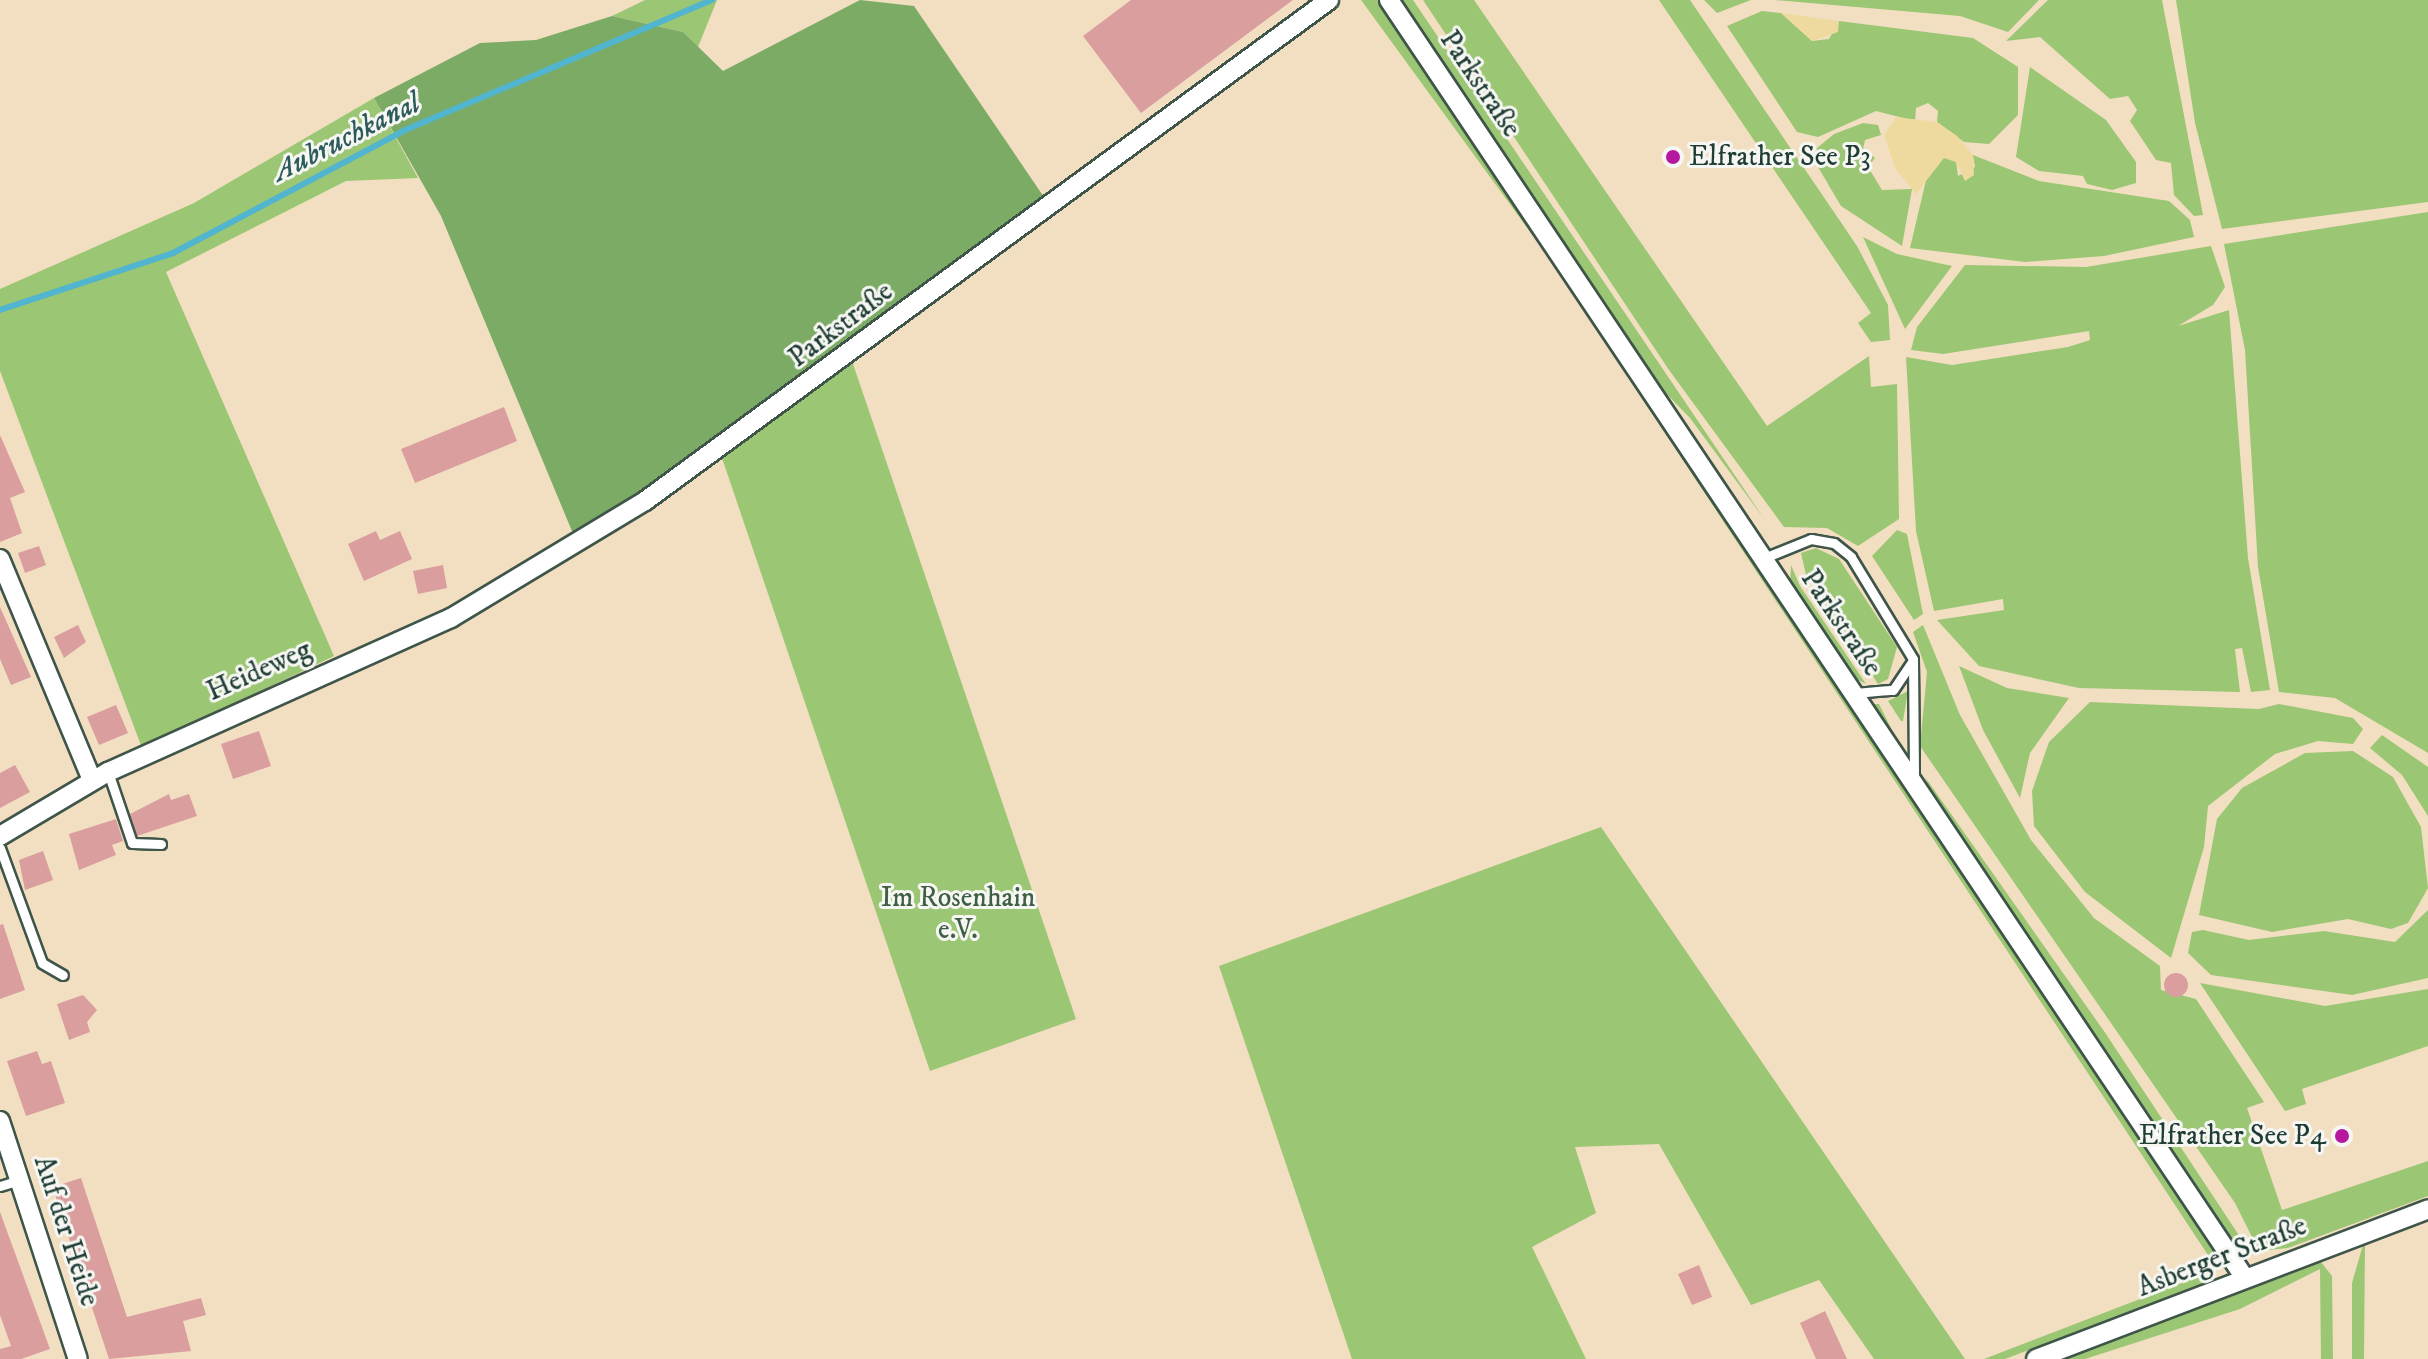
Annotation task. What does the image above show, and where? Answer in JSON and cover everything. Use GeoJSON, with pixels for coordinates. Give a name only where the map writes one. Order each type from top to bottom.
{"type":"FeatureCollection","features":[{"type":"Feature","properties":{"kind":"street","name":"Parkstraße"},"geometry":{"type":"LineString","coordinates":[[451,618],[645,501],[1329,0]]}},
{"type":"Feature","properties":{"kind":"street","name":"Parkstraße"},"geometry":{"type":"LineString","coordinates":[[1389,0],[2245,1278]]}},
{"type":"Feature","properties":{"kind":"street"},"geometry":{"type":"LineString","coordinates":[[0,559],[100,776]]}},
{"type":"Feature","properties":{"kind":"street","name":"Heideweg"},"geometry":{"type":"LineString","coordinates":[[0,836],[100,776],[451,618]]}},
{"type":"Feature","properties":{"kind":"street","name":"Auf der Heide"},"geometry":{"type":"LineString","coordinates":[[0,1121],[78,1359]]}},
{"type":"Feature","properties":{"kind":"street","name":"Asberger Straße"},"geometry":{"type":"LineString","coordinates":[[2036,1359],[2428,1209]]}},
{"type":"Feature","properties":{"kind":"lane"},"geometry":{"type":"LineString","coordinates":[[1764,558],[1794,541],[1834,543],[1913,659],[1914,783]]}},
{"type":"Feature","properties":{"kind":"lane"},"geometry":{"type":"LineString","coordinates":[[1854,693],[1893,690],[1913,659]]}},
{"type":"Feature","properties":{"kind":"lane"},"geometry":{"type":"LineString","coordinates":[[100,776],[132,843],[161,844]]}},
{"type":"Feature","properties":{"kind":"lane"},"geometry":{"type":"LineString","coordinates":[[0,848],[42,963],[63,975]]}},
{"type":"Feature","properties":{"kind":"lane"},"geometry":{"type":"LineString","coordinates":[[0,1186],[20,1180]]}},
{"type":"Feature","properties":{"kind":"green space"},"geometry":{"type":"Polygon","coordinates":[[[645,0],[717,0],[698,47],[683,32],[612,16],[645,0]]]}},
{"type":"Feature","properties":{"kind":"green space"},"geometry":{"type":"Polygon","coordinates":[[[860,0],[914,6],[1046,200],[647,492],[574,536],[441,216],[374,98],[480,43],[536,40],[612,16],[683,32],[723,71],[860,0]]]}},
{"type":"Feature","properties":{"kind":"green space"},"geometry":{"type":"Polygon","coordinates":[[[1361,0],[1380,0],[2215,1247],[2218,1262],[2202,1285],[2005,1359],[1984,1359],[2200,1276],[2208,1255],[1552,262],[1361,0]]]}},
{"type":"Feature","properties":{"kind":"green space"},"geometry":{"type":"Polygon","coordinates":[[[1400,0],[1413,0],[1765,520],[1690,418],[1655,382],[1400,0]]]}},
{"type":"Feature","properties":{"kind":"green space"},"geometry":{"type":"Polygon","coordinates":[[[1423,0],[1474,0],[1767,426],[1869,356],[1871,387],[1897,384],[1899,519],[1858,546],[1827,528],[1784,527],[1669,370],[1423,0]]]}},
{"type":"Feature","properties":{"kind":"green space"},"geometry":{"type":"Polygon","coordinates":[[[1659,0],[1690,0],[1857,246],[1888,305],[1890,340],[1871,342],[1858,323],[1871,313],[1659,0]]]}},
{"type":"Feature","properties":{"kind":"green space"},"geometry":{"type":"Polygon","coordinates":[[[1704,0],[1751,0],[1717,13],[1704,0]]]}},
{"type":"Feature","properties":{"kind":"green space"},"geometry":{"type":"Polygon","coordinates":[[[1774,0],[2039,0],[2008,32],[1960,16],[1774,0]]]}},
{"type":"Feature","properties":{"kind":"green space"},"geometry":{"type":"Polygon","coordinates":[[[2048,0],[2162,0],[2203,215],[2194,216],[2174,195],[2171,163],[2156,160],[2130,121],[2137,110],[2128,96],[2110,99],[2040,37],[2006,41],[2048,0]]]}},
{"type":"Feature","properties":{"kind":"green space"},"geometry":{"type":"Polygon","coordinates":[[[2176,0],[2428,0],[2428,202],[2222,229],[2195,123],[2176,0]]]}},
{"type":"Feature","properties":{"kind":"green space"},"geometry":{"type":"Polygon","coordinates":[[[1762,11],[1781,13],[1812,41],[1829,39],[1839,21],[1973,38],[2018,67],[2018,115],[1989,144],[1964,142],[1937,122],[1938,111],[1928,103],[1916,108],[1915,121],[1876,111],[1818,137],[1797,132],[1727,26],[1762,11]]]}},
{"type":"Feature","properties":{"kind":"green space"},"geometry":{"type":"Polygon","coordinates":[[[2030,67],[2106,120],[2136,162],[2136,183],[2112,190],[2087,184],[2083,176],[2039,171],[2016,157],[2030,67]]]}},
{"type":"Feature","properties":{"kind":"green space"},"geometry":{"type":"Polygon","coordinates":[[[374,98],[418,178],[346,181],[166,272],[334,656],[142,748],[0,371],[0,289],[194,203],[374,98]]]}},
{"type":"Feature","properties":{"kind":"green space"},"geometry":{"type":"Polygon","coordinates":[[[1863,123],[1878,125],[1881,135],[1865,140],[1863,149],[1875,158],[1868,167],[1882,190],[1912,189],[1902,246],[1841,206],[1815,162],[1817,148],[1834,134],[1863,123]]]}},
{"type":"Feature","properties":{"kind":"green space"},"geometry":{"type":"Polygon","coordinates":[[[1973,155],[2039,181],[2169,201],[2190,220],[2194,237],[2104,256],[2025,262],[1910,248],[1927,176],[1944,157],[1956,162],[1958,176],[1975,167],[1973,155]]]}},
{"type":"Feature","properties":{"kind":"green space"},"geometry":{"type":"Polygon","coordinates":[[[2428,212],[2428,753],[2335,698],[2279,692],[2258,567],[2245,350],[2224,244],[2428,212]]]}},
{"type":"Feature","properties":{"kind":"green space"},"geometry":{"type":"Polygon","coordinates":[[[1863,237],[1897,254],[1952,266],[1905,329],[1863,237]]]}},
{"type":"Feature","properties":{"kind":"green space"},"geometry":{"type":"Polygon","coordinates":[[[2211,246],[2225,287],[2213,305],[2178,326],[2229,310],[2248,558],[2270,690],[2251,692],[2242,648],[2235,649],[2240,692],[2079,688],[1979,666],[1937,620],[2004,610],[2003,599],[1934,611],[1916,531],[1906,357],[1952,365],[2068,347],[2090,340],[2089,331],[1943,354],[1911,350],[1917,327],[1965,265],[2086,267],[2211,246]]]}},
{"type":"Feature","properties":{"kind":"green space","name":"Im Rosenhain e.V."},"geometry":{"type":"Polygon","coordinates":[[[852,361],[1076,1019],[930,1071],[722,458],[852,361]]]}},
{"type":"Feature","properties":{"kind":"green space"},"geometry":{"type":"Polygon","coordinates":[[[1897,530],[1907,534],[1923,614],[1914,620],[1872,556],[1897,530]]]}},
{"type":"Feature","properties":{"kind":"green space"},"geometry":{"type":"Polygon","coordinates":[[[1816,548],[1839,559],[1897,647],[1888,679],[1878,684],[1806,575],[1801,553],[1816,548]]]}},
{"type":"Feature","properties":{"kind":"green space"},"geometry":{"type":"Polygon","coordinates":[[[1791,565],[1800,586],[1866,684],[1851,676],[1790,583],[1791,565]]]}},
{"type":"Feature","properties":{"kind":"green space"},"geometry":{"type":"Polygon","coordinates":[[[1923,625],[1960,715],[2031,840],[2094,918],[2160,966],[2161,990],[2196,999],[2264,1102],[2247,1108],[2282,1210],[2428,1161],[2428,1196],[2288,1248],[2259,1251],[2235,1203],[1920,746],[1927,672],[1913,632],[1923,625]]]}},
{"type":"Feature","properties":{"kind":"green space"},"geometry":{"type":"Polygon","coordinates":[[[1959,666],[2007,688],[2069,698],[2030,753],[2020,798],[1983,730],[1959,666]]]}},
{"type":"Feature","properties":{"kind":"green space"},"geometry":{"type":"Polygon","coordinates":[[[1908,691],[1903,721],[1901,721],[1888,701],[1908,691]]]}},
{"type":"Feature","properties":{"kind":"green space"},"geometry":{"type":"Polygon","coordinates":[[[2090,702],[2259,709],[2279,704],[2353,718],[2363,729],[2353,744],[2318,741],[2275,754],[2208,806],[2204,847],[2171,958],[2085,892],[2034,826],[2032,791],[2049,742],[2090,702]]]}},
{"type":"Feature","properties":{"kind":"green space"},"geometry":{"type":"Polygon","coordinates":[[[1870,704],[1879,704],[1901,748],[1898,748],[1870,704]]]}},
{"type":"Feature","properties":{"kind":"green space"},"geometry":{"type":"Polygon","coordinates":[[[2382,735],[2428,767],[2428,816],[2402,775],[2370,748],[2382,735]]]}},
{"type":"Feature","properties":{"kind":"green space"},"geometry":{"type":"Polygon","coordinates":[[[2353,751],[2393,777],[2421,827],[2428,888],[2408,923],[2391,929],[2348,919],[2272,932],[2199,915],[2217,819],[2242,788],[2305,753],[2353,751]]]}},
{"type":"Feature","properties":{"kind":"green space"},"geometry":{"type":"Polygon","coordinates":[[[1925,777],[2106,1034],[2248,1249],[2227,1234],[1939,809],[1925,777]]]}},
{"type":"Feature","properties":{"kind":"green space"},"geometry":{"type":"Polygon","coordinates":[[[1601,827],[1965,1359],[1874,1359],[1819,1280],[1751,1305],[1659,1144],[1575,1147],[1596,1213],[1532,1247],[1586,1359],[1352,1359],[1219,966],[1601,827]]]}},
{"type":"Feature","properties":{"kind":"green space"},"geometry":{"type":"Polygon","coordinates":[[[2428,910],[2428,978],[2352,995],[2211,975],[2188,953],[2192,932],[2203,930],[2249,940],[2324,931],[2395,942],[2428,910]]]}},
{"type":"Feature","properties":{"kind":"green space"},"geometry":{"type":"Polygon","coordinates":[[[2200,983],[2325,1006],[2428,989],[2428,1046],[2302,1089],[2306,1104],[2285,1111],[2200,983]]]}},
{"type":"Feature","properties":{"kind":"green space"},"geometry":{"type":"Polygon","coordinates":[[[2365,1238],[2364,1359],[2352,1359],[2352,1283],[2365,1238]]]}},
{"type":"Feature","properties":{"kind":"green space"},"geometry":{"type":"Polygon","coordinates":[[[2321,1262],[2332,1276],[2333,1359],[2321,1359],[2320,1269],[2240,1309],[2085,1359],[2062,1359],[2321,1262]]]}},
{"type":"Feature","properties":{"kind":"sand"},"geometry":{"type":"Polygon","coordinates":[[[1781,13],[1839,21],[1838,32],[1812,41],[1781,13]]]}},
{"type":"Feature","properties":{"kind":"sand"},"geometry":{"type":"Polygon","coordinates":[[[1896,117],[1937,122],[1957,136],[1973,155],[1974,175],[1965,181],[1956,162],[1944,158],[1916,194],[1895,168],[1884,135],[1896,117]]]}},
{"type":"Feature","properties":{"kind":"building"},"geometry":{"type":"Polygon","coordinates":[[[1131,0],[1293,0],[1141,113],[1083,36],[1131,0]]]}},
{"type":"Feature","properties":{"kind":"building"},"geometry":{"type":"Polygon","coordinates":[[[504,407],[517,441],[415,483],[401,449],[504,407]]]}},
{"type":"Feature","properties":{"kind":"building"},"geometry":{"type":"Polygon","coordinates":[[[0,435],[25,492],[10,498],[22,533],[0,542],[0,435]]]}},
{"type":"Feature","properties":{"kind":"building"},"geometry":{"type":"Polygon","coordinates":[[[376,531],[380,540],[400,531],[412,559],[364,581],[348,544],[376,531]]]}},
{"type":"Feature","properties":{"kind":"building"},"geometry":{"type":"Polygon","coordinates":[[[39,546],[46,565],[25,573],[18,553],[39,546]]]}},
{"type":"Feature","properties":{"kind":"building"},"geometry":{"type":"Polygon","coordinates":[[[443,565],[447,588],[418,594],[413,571],[443,565]]]}},
{"type":"Feature","properties":{"kind":"building"},"geometry":{"type":"Polygon","coordinates":[[[0,607],[31,677],[11,685],[0,659],[0,607]]]}},
{"type":"Feature","properties":{"kind":"building"},"geometry":{"type":"Polygon","coordinates":[[[78,625],[86,642],[64,658],[54,637],[78,625]]]}},
{"type":"Feature","properties":{"kind":"building"},"geometry":{"type":"Polygon","coordinates":[[[116,705],[128,733],[99,745],[87,717],[116,705]]]}},
{"type":"Feature","properties":{"kind":"building"},"geometry":{"type":"Polygon","coordinates":[[[259,731],[271,766],[233,779],[221,744],[259,731]]]}},
{"type":"Feature","properties":{"kind":"building"},"geometry":{"type":"Polygon","coordinates":[[[15,765],[30,792],[0,808],[0,773],[15,765]]]}},
{"type":"Feature","properties":{"kind":"building"},"geometry":{"type":"Polygon","coordinates":[[[169,794],[171,800],[189,794],[197,816],[137,836],[130,814],[169,794]]]}},
{"type":"Feature","properties":{"kind":"building"},"geometry":{"type":"Polygon","coordinates":[[[116,819],[123,841],[112,845],[116,855],[79,870],[69,834],[116,819]]]}},
{"type":"Feature","properties":{"kind":"building"},"geometry":{"type":"Polygon","coordinates":[[[43,851],[53,880],[25,890],[19,860],[43,851]]]}},
{"type":"Feature","properties":{"kind":"building"},"geometry":{"type":"Polygon","coordinates":[[[3,924],[25,990],[0,999],[0,925],[3,924]]]}},
{"type":"Feature","properties":{"kind":"building"},"geometry":{"type":"Polygon","coordinates":[[[2176,973],[2187,980],[2188,985],[2181,996],[2176,997],[2165,990],[2164,985],[2171,974],[2176,973]]]}},
{"type":"Feature","properties":{"kind":"building"},"geometry":{"type":"Polygon","coordinates":[[[83,995],[97,1010],[87,1022],[90,1032],[69,1040],[57,1004],[83,995]]]}},
{"type":"Feature","properties":{"kind":"building"},"geometry":{"type":"Polygon","coordinates":[[[37,1051],[42,1064],[51,1061],[65,1103],[26,1116],[7,1061],[37,1051]]]}},
{"type":"Feature","properties":{"kind":"building"},"geometry":{"type":"Polygon","coordinates":[[[81,1178],[127,1317],[201,1298],[206,1315],[183,1321],[191,1351],[109,1359],[56,1199],[56,1186],[81,1178]]]}},
{"type":"Feature","properties":{"kind":"building"},"geometry":{"type":"Polygon","coordinates":[[[0,1212],[50,1349],[21,1359],[0,1359],[0,1349],[11,1346],[0,1315],[0,1212]]]}},
{"type":"Feature","properties":{"kind":"building"},"geometry":{"type":"Polygon","coordinates":[[[1699,1265],[1712,1297],[1692,1305],[1678,1274],[1699,1265]]]}},
{"type":"Feature","properties":{"kind":"building"},"geometry":{"type":"Polygon","coordinates":[[[1825,1311],[1847,1359],[1816,1359],[1800,1323],[1825,1311]]]}},
{"type":"Feature","properties":{"kind":"waterway","name":"Aubruchkanal"},"geometry":{"type":"LineString","coordinates":[[0,310],[173,253],[403,131],[712,0]]}},
{"type":"Feature","properties":{"kind":"place","name":"Elfrather See P3"},"geometry":{"type":"Point","coordinates":[1673,157]}},
{"type":"Feature","properties":{"kind":"place","name":"Elfrather See P4"},"geometry":{"type":"Point","coordinates":[2342,1136]}}]}
